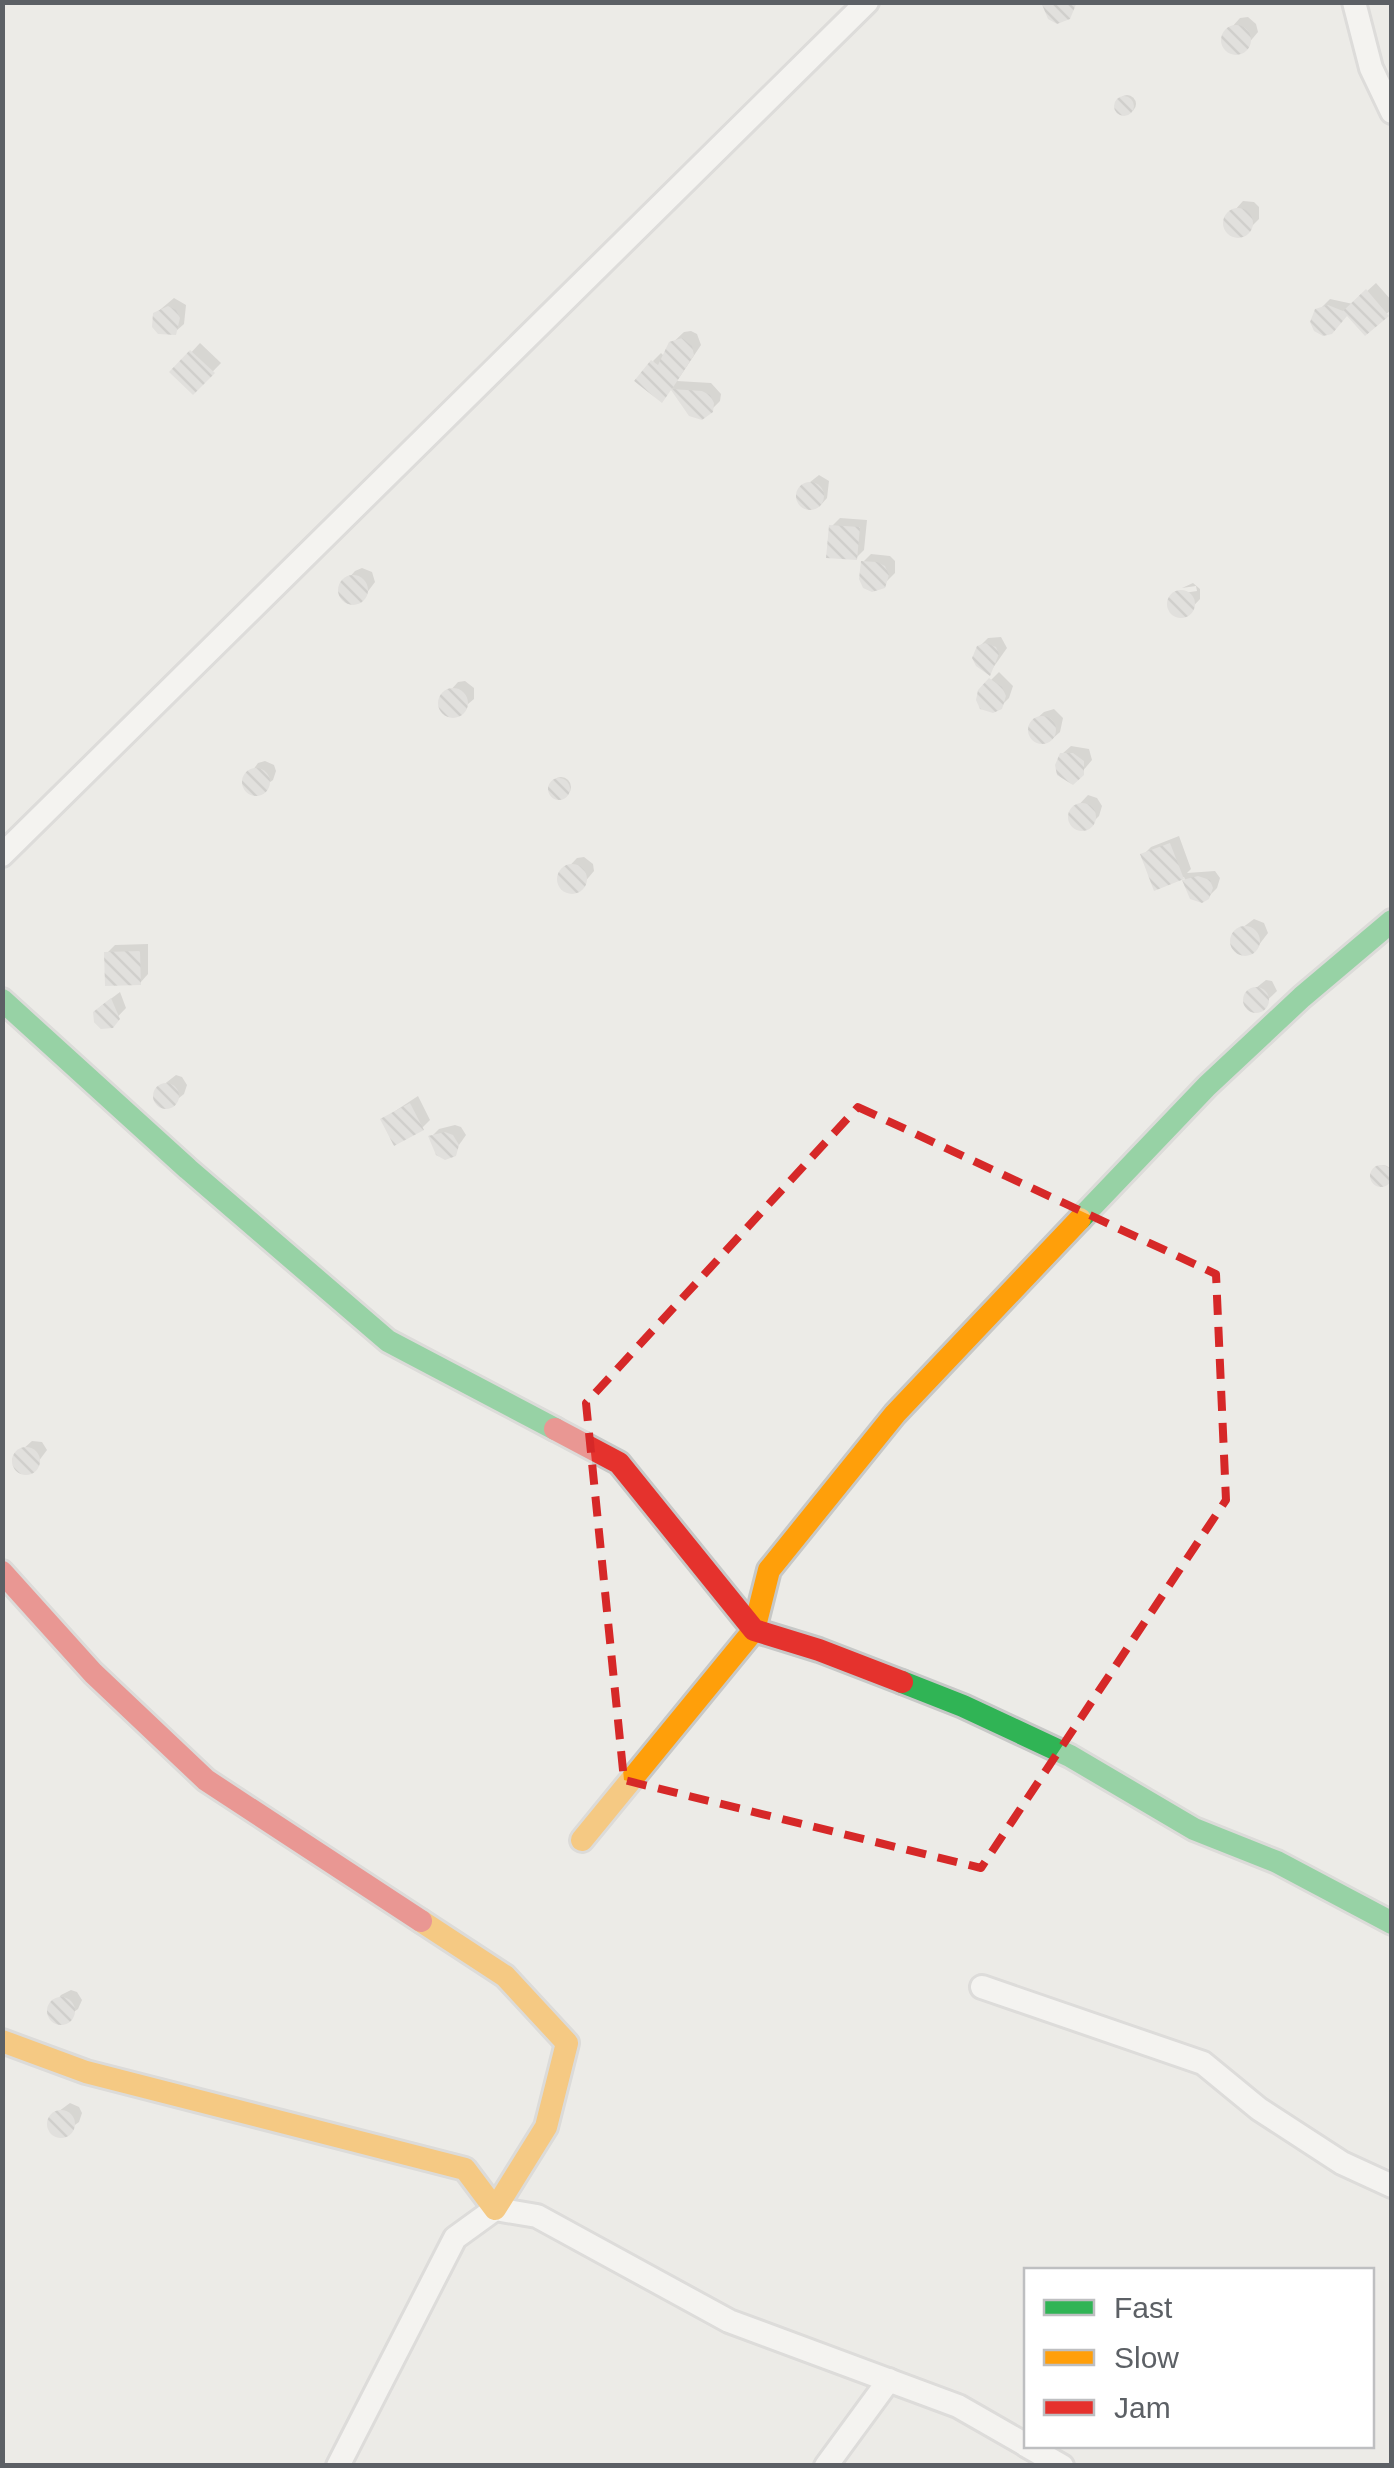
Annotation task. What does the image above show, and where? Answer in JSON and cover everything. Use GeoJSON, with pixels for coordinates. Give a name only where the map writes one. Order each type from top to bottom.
{"type":"FeatureCollection","features":[{"type":"Feature","properties":{"kind":"street"},"geometry":{"type":"LineString","coordinates":[[2,856],[867,2]]}},
{"type":"Feature","properties":{"kind":"street"},"geometry":{"type":"LineString","coordinates":[[1354,2],[1371,68],[1392,112]]}},
{"type":"Feature","properties":{"kind":"street"},"geometry":{"type":"LineString","coordinates":[[582,1840],[754,1630],[769,1570],[894,1414],[1208,1086],[1302,997],[1392,921]]}},
{"type":"Feature","properties":{"kind":"street"},"geometry":{"type":"LineString","coordinates":[[2,1000],[188,1169],[388,1341],[620,1463],[754,1630],[819,1650],[963,1706],[1070,1756],[1194,1828],[1278,1862],[1392,1924]]}},
{"type":"Feature","properties":{"kind":"street"},"geometry":{"type":"LineString","coordinates":[[2,1572],[93,1673],[206,1780],[505,1976],[567,2042],[546,2127],[495,2209],[455,2238],[338,2466]]}},
{"type":"Feature","properties":{"kind":"street"},"geometry":{"type":"LineString","coordinates":[[982,1987],[1204,2062],[1260,2109],[1342,2162],[1392,2186]]}},
{"type":"Feature","properties":{"kind":"street"},"geometry":{"type":"LineString","coordinates":[[2,2041],[86,2072],[466,2169],[495,2209],[537,2216],[729,2322],[958,2406],[1024,2443]]}},
{"type":"Feature","properties":{"kind":"street"},"geometry":{"type":"LineString","coordinates":[[826,2466],[889,2380]]}},
{"type":"Feature","properties":{"kind":"street"},"geometry":{"type":"LineString","coordinates":[[1032,2448],[1062,2466]]}},
{"type":"Feature","properties":{"kind":"highlighted area"},"geometry":{"type":"Polygon","coordinates":[[[858,1107],[1216,1274],[1226,1500],[981,1868],[624,1780],[586,1403],[858,1107]]]}},
{"type":"Feature","properties":{"kind":"building"},"geometry":{"type":"Polygon","coordinates":[[[1041,2],[1077,2],[1070,19],[1057,24],[1048,19],[1041,2]]]}},
{"type":"Feature","properties":{"kind":"building"},"geometry":{"type":"Polygon","coordinates":[[[1236,25],[1247,29],[1251,40],[1247,51],[1236,55],[1225,51],[1221,40],[1225,29],[1236,25]]]}},
{"type":"Feature","properties":{"kind":"building"},"geometry":{"type":"Polygon","coordinates":[[[1124,96],[1134,106],[1124,116],[1114,106],[1124,96]]]}},
{"type":"Feature","properties":{"kind":"building"},"geometry":{"type":"Polygon","coordinates":[[[1238,208],[1249,212],[1253,223],[1249,234],[1238,238],[1227,234],[1223,223],[1227,212],[1238,208]]]}},
{"type":"Feature","properties":{"kind":"building"},"geometry":{"type":"Polygon","coordinates":[[[1366,289],[1389,316],[1365,336],[1347,316],[1332,334],[1323,336],[1314,331],[1310,322],[1315,309],[1328,305],[1343,311],[1366,289]]]}},
{"type":"Feature","properties":{"kind":"building"},"geometry":{"type":"Polygon","coordinates":[[[168,306],[180,318],[176,335],[158,334],[152,327],[153,313],[168,306]]]}},
{"type":"Feature","properties":{"kind":"building"},"geometry":{"type":"Polygon","coordinates":[[[682,338],[692,346],[694,355],[672,389],[710,395],[713,412],[702,420],[689,416],[671,390],[662,403],[634,381],[651,360],[658,365],[669,342],[682,338]]]}},
{"type":"Feature","properties":{"kind":"building"},"geometry":{"type":"Polygon","coordinates":[[[190,350],[215,373],[193,395],[169,372],[190,350]]]}},
{"type":"Feature","properties":{"kind":"building"},"geometry":{"type":"Polygon","coordinates":[[[810,482],[820,486],[824,496],[820,506],[810,510],[800,506],[796,496],[800,486],[810,482]]]}},
{"type":"Feature","properties":{"kind":"building"},"geometry":{"type":"Polygon","coordinates":[[[829,525],[860,527],[857,560],[826,558],[829,525]]]}},
{"type":"Feature","properties":{"kind":"building"},"geometry":{"type":"Polygon","coordinates":[[[861,561],[885,566],[889,575],[885,588],[872,592],[863,588],[859,579],[861,561]]]}},
{"type":"Feature","properties":{"kind":"building"},"geometry":{"type":"Polygon","coordinates":[[[353,575],[367,584],[368,590],[359,604],[353,605],[339,596],[338,590],[347,576],[353,575]]]}},
{"type":"Feature","properties":{"kind":"building"},"geometry":{"type":"Polygon","coordinates":[[[1181,590],[1191,594],[1195,604],[1191,614],[1181,618],[1171,614],[1167,604],[1171,594],[1181,590]]]}},
{"type":"Feature","properties":{"kind":"building"},"geometry":{"type":"Polygon","coordinates":[[[985,643],[996,647],[999,654],[990,676],[972,658],[977,646],[985,643]]]}},
{"type":"Feature","properties":{"kind":"building"},"geometry":{"type":"Polygon","coordinates":[[[989,678],[1002,687],[1006,696],[1002,709],[993,713],[980,709],[976,700],[978,690],[989,678]]]}},
{"type":"Feature","properties":{"kind":"building"},"geometry":{"type":"Polygon","coordinates":[[[453,688],[467,697],[468,703],[459,717],[453,718],[439,709],[438,703],[447,689],[453,688]]]}},
{"type":"Feature","properties":{"kind":"building"},"geometry":{"type":"Polygon","coordinates":[[[1042,716],[1052,720],[1056,730],[1052,740],[1042,744],[1032,740],[1028,730],[1032,720],[1042,716]]]}},
{"type":"Feature","properties":{"kind":"building"},"geometry":{"type":"Polygon","coordinates":[[[1060,753],[1073,753],[1084,761],[1084,775],[1073,785],[1057,775],[1055,765],[1060,753]]]}},
{"type":"Feature","properties":{"kind":"building"},"geometry":{"type":"Polygon","coordinates":[[[256,768],[266,772],[270,782],[266,792],[256,796],[246,792],[242,782],[246,772],[256,768]]]}},
{"type":"Feature","properties":{"kind":"building"},"geometry":{"type":"Polygon","coordinates":[[[559,778],[567,781],[567,797],[559,800],[551,797],[548,789],[551,781],[559,778]]]}},
{"type":"Feature","properties":{"kind":"building"},"geometry":{"type":"Polygon","coordinates":[[[1082,803],[1092,807],[1096,817],[1092,827],[1082,831],[1072,827],[1068,817],[1072,807],[1082,803]]]}},
{"type":"Feature","properties":{"kind":"building"},"geometry":{"type":"Polygon","coordinates":[[[1170,843],[1184,879],[1154,891],[1140,854],[1170,843]]]}},
{"type":"Feature","properties":{"kind":"building"},"geometry":{"type":"Polygon","coordinates":[[[572,864],[586,873],[587,879],[578,893],[572,894],[558,885],[557,879],[566,865],[572,864]]]}},
{"type":"Feature","properties":{"kind":"building"},"geometry":{"type":"Polygon","coordinates":[[[1198,876],[1210,880],[1213,888],[1209,899],[1202,903],[1190,899],[1182,880],[1198,876]]]}},
{"type":"Feature","properties":{"kind":"building"},"geometry":{"type":"Polygon","coordinates":[[[1245,926],[1256,930],[1260,941],[1256,952],[1245,956],[1234,952],[1230,941],[1234,930],[1245,926]]]}},
{"type":"Feature","properties":{"kind":"building"},"geometry":{"type":"Polygon","coordinates":[[[140,951],[141,985],[105,986],[104,952],[140,951]]]}},
{"type":"Feature","properties":{"kind":"building"},"geometry":{"type":"Polygon","coordinates":[[[1256,987],[1265,991],[1269,1000],[1265,1009],[1256,1013],[1247,1009],[1243,1000],[1247,991],[1256,987]]]}},
{"type":"Feature","properties":{"kind":"building"},"geometry":{"type":"Polygon","coordinates":[[[111,998],[120,1019],[113,1028],[101,1029],[94,1022],[93,1012],[111,998]]]}},
{"type":"Feature","properties":{"kind":"building"},"geometry":{"type":"Polygon","coordinates":[[[166,1083],[176,1086],[176,1106],[166,1109],[156,1106],[153,1096],[156,1086],[166,1083]]]}},
{"type":"Feature","properties":{"kind":"building"},"geometry":{"type":"Polygon","coordinates":[[[410,1103],[424,1130],[394,1146],[380,1119],[410,1103]]]}},
{"type":"Feature","properties":{"kind":"building"},"geometry":{"type":"Polygon","coordinates":[[[445,1132],[453,1135],[459,1145],[456,1156],[445,1160],[436,1155],[428,1136],[445,1132]]]}},
{"type":"Feature","properties":{"kind":"building"},"geometry":{"type":"Polygon","coordinates":[[[1381,1165],[1389,1168],[1389,1184],[1381,1187],[1373,1184],[1370,1176],[1373,1168],[1381,1165]]]}},
{"type":"Feature","properties":{"kind":"building"},"geometry":{"type":"Polygon","coordinates":[[[26,1447],[36,1451],[40,1461],[36,1471],[26,1475],[16,1471],[12,1461],[16,1451],[26,1447]]]}},
{"type":"Feature","properties":{"kind":"building"},"geometry":{"type":"Polygon","coordinates":[[[61,1997],[71,2001],[75,2011],[71,2021],[61,2025],[51,2021],[47,2011],[51,2001],[61,1997]]]}},
{"type":"Feature","properties":{"kind":"building"},"geometry":{"type":"Polygon","coordinates":[[[61,2110],[71,2114],[75,2124],[71,2134],[61,2138],[51,2134],[47,2124],[51,2114],[61,2110]]]}},
{"type":"Feature","properties":{"kind":"traffic: fast"},"geometry":{"type":"LineString","coordinates":[[1080,1219],[1207,1086],[1302,997],[1392,921]]}},
{"type":"Feature","properties":{"kind":"traffic: fast"},"geometry":{"type":"LineString","coordinates":[[2,1000],[188,1169],[388,1341],[555,1429]]}},
{"type":"Feature","properties":{"kind":"traffic: fast"},"geometry":{"type":"LineString","coordinates":[[902,1682],[1070,1756],[1194,1829],[1277,1862],[1392,1923]]}},
{"type":"Feature","properties":{"kind":"traffic: slow"},"geometry":{"type":"LineString","coordinates":[[582,1840],[754,1630],[769,1570],[895,1414],[1080,1219]]}},
{"type":"Feature","properties":{"kind":"traffic: slow"},"geometry":{"type":"LineString","coordinates":[[2,2041],[86,2072],[465,2169],[495,2209],[546,2127],[567,2043],[505,1976],[421,1921]]}},
{"type":"Feature","properties":{"kind":"traffic: jam"},"geometry":{"type":"LineString","coordinates":[[555,1429],[619,1463],[754,1630],[902,1682]]}},
{"type":"Feature","properties":{"kind":"traffic: jam"},"geometry":{"type":"LineString","coordinates":[[2,1572],[93,1673],[206,1780],[421,1921]]}}]}
